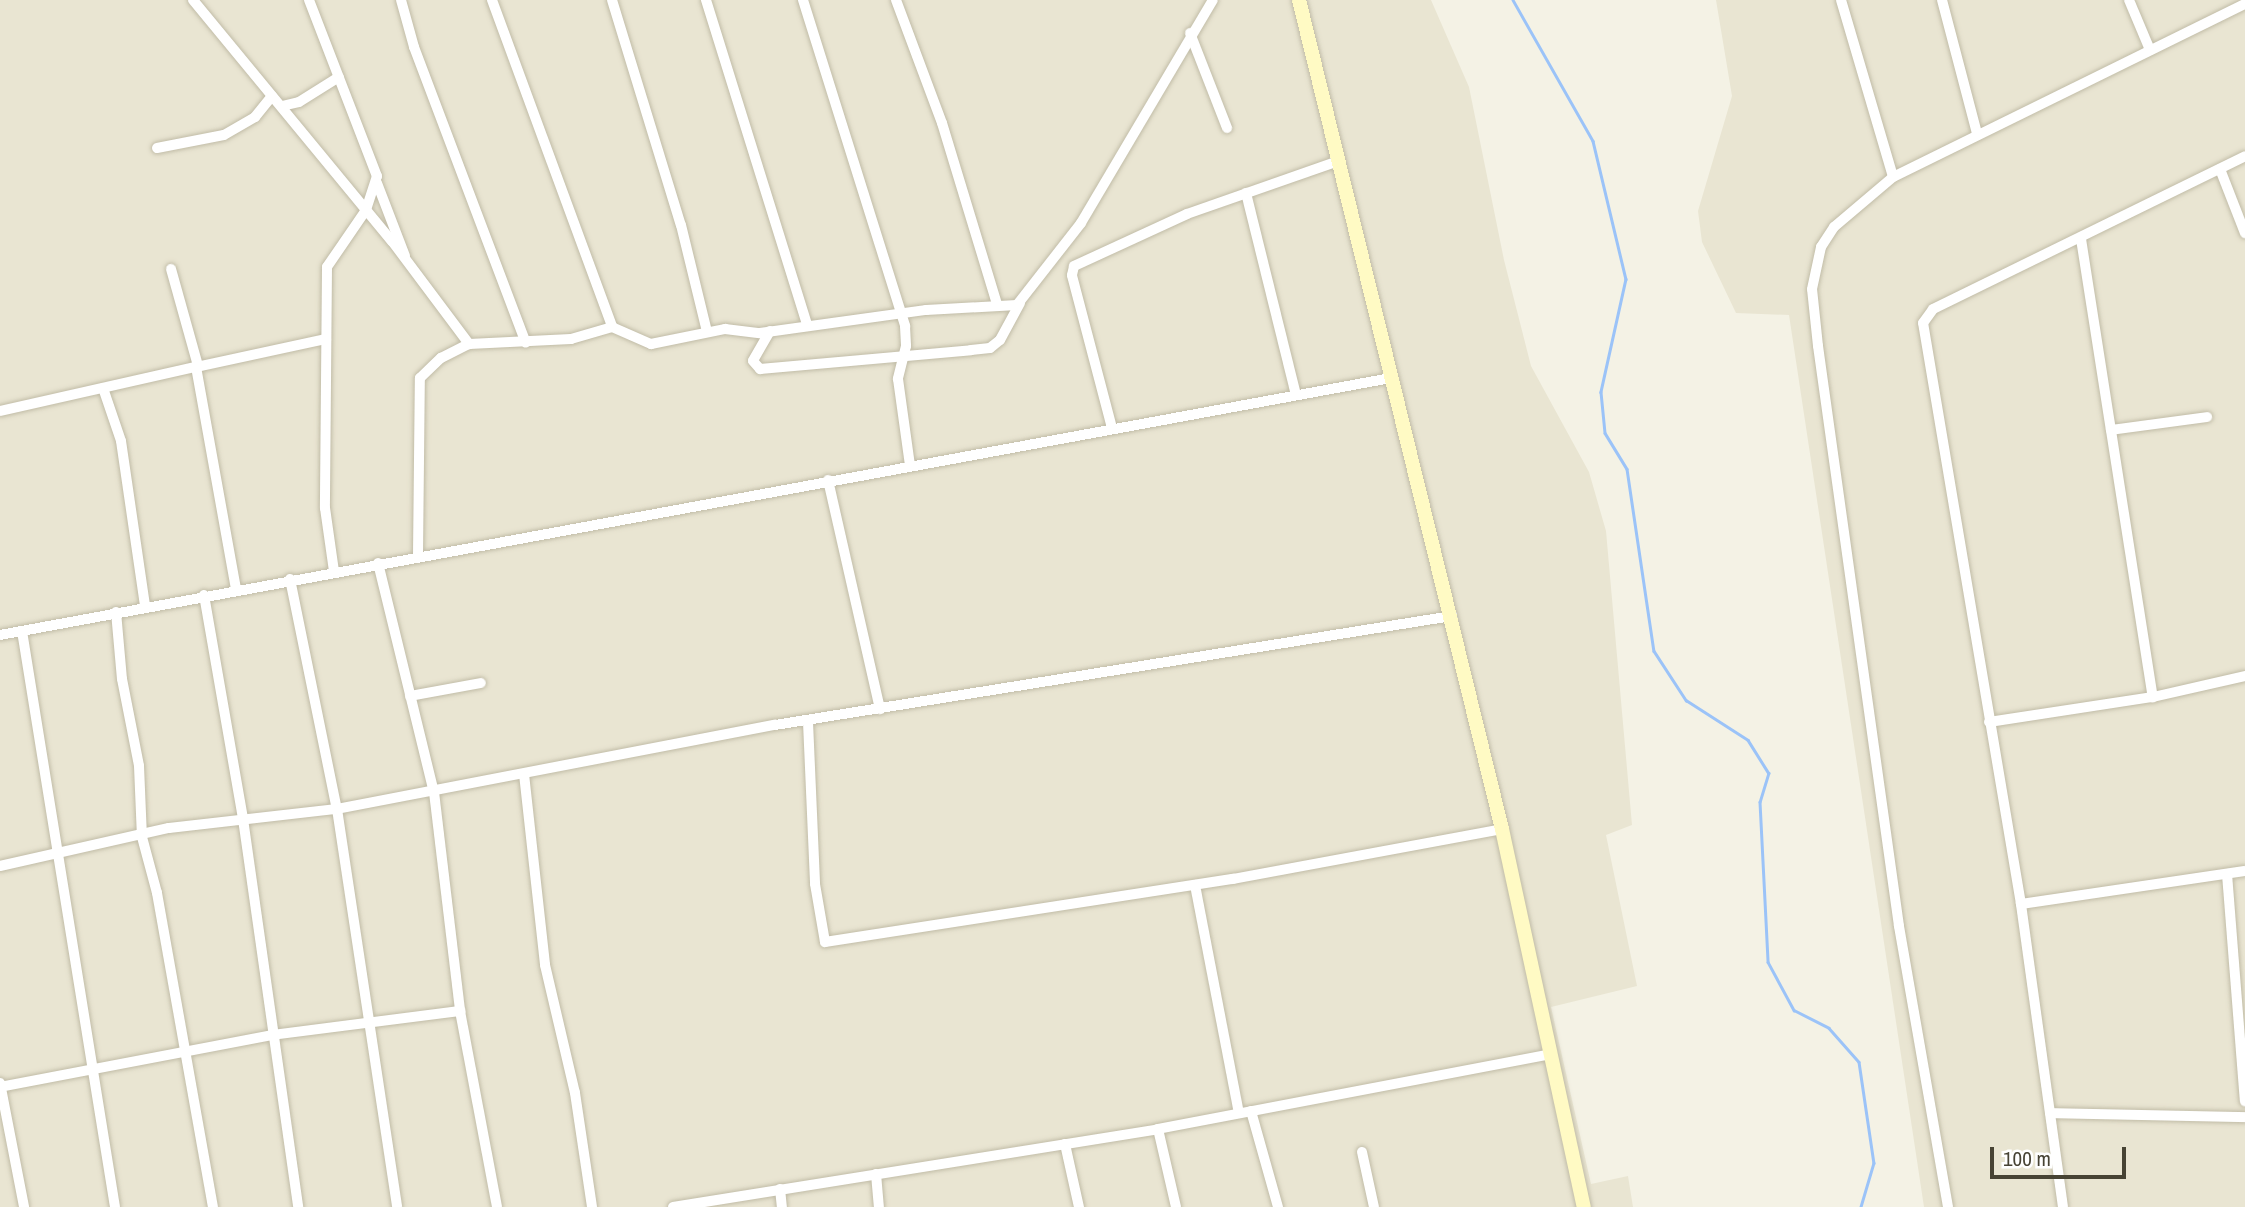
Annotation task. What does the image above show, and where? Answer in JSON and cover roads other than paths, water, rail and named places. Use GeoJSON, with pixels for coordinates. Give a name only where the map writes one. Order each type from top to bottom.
{"type":"FeatureCollection","features":[{"type":"Feature","properties":{"kind":"street"},"geometry":{"type":"LineString","coordinates":[[193,0],[366,210],[469,344]]}},
{"type":"Feature","properties":{"kind":"street"},"geometry":{"type":"LineString","coordinates":[[309,0],[377,183],[403,242],[406,260]]}},
{"type":"Feature","properties":{"kind":"street"},"geometry":{"type":"LineString","coordinates":[[401,0],[414,47],[526,344]]}},
{"type":"Feature","properties":{"kind":"street"},"geometry":{"type":"LineString","coordinates":[[492,0],[612,327]]}},
{"type":"Feature","properties":{"kind":"street"},"geometry":{"type":"LineString","coordinates":[[612,0],[681,225],[707,332]]}},
{"type":"Feature","properties":{"kind":"street"},"geometry":{"type":"LineString","coordinates":[[706,0],[807,324]]}},
{"type":"Feature","properties":{"kind":"street"},"geometry":{"type":"LineString","coordinates":[[803,0],[905,326],[905,357],[898,379],[910,465]]}},
{"type":"Feature","properties":{"kind":"street"},"geometry":{"type":"LineString","coordinates":[[896,0],[942,123],[997,304]]}},
{"type":"Feature","properties":{"kind":"street"},"geometry":{"type":"LineString","coordinates":[[770,331],[753,361],[760,369],[990,348],[1008,330],[1020,303],[1081,223],[1190,33],[1213,0]]}},
{"type":"Feature","properties":{"kind":"street"},"geometry":{"type":"LineString","coordinates":[[1300,0],[1391,378],[1452,616],[1502,829],[1584,1207]]}},
{"type":"Feature","properties":{"kind":"street"},"geometry":{"type":"LineString","coordinates":[[1840,0],[1893,177]]}},
{"type":"Feature","properties":{"kind":"street"},"geometry":{"type":"LineString","coordinates":[[1942,0],[1977,133]]}},
{"type":"Feature","properties":{"kind":"street"},"geometry":{"type":"LineString","coordinates":[[2129,0],[2150,50]]}},
{"type":"Feature","properties":{"kind":"street"},"geometry":{"type":"LineString","coordinates":[[1948,1207],[1899,926],[1812,289],[1821,247],[1834,227],[1893,177],[1977,133],[2245,4]]}},
{"type":"Feature","properties":{"kind":"street"},"geometry":{"type":"LineString","coordinates":[[1190,33],[1227,128]]}},
{"type":"Feature","properties":{"kind":"street"},"geometry":{"type":"LineString","coordinates":[[282,106],[306,98],[339,77]]}},
{"type":"Feature","properties":{"kind":"street"},"geometry":{"type":"LineString","coordinates":[[157,148],[224,135],[256,117],[272,96]]}},
{"type":"Feature","properties":{"kind":"street"},"geometry":{"type":"LineString","coordinates":[[2063,1207],[2021,904],[1923,323],[1933,309],[2081,239],[2245,156]]}},
{"type":"Feature","properties":{"kind":"street"},"geometry":{"type":"LineString","coordinates":[[1112,428],[1072,275],[1074,267],[1246,193],[1338,161]]}},
{"type":"Feature","properties":{"kind":"street"},"geometry":{"type":"LineString","coordinates":[[2220,169],[2245,233]]}},
{"type":"Feature","properties":{"kind":"street"},"geometry":{"type":"LineString","coordinates":[[334,571],[325,508],[327,267],[366,210],[377,183]]}},
{"type":"Feature","properties":{"kind":"street"},"geometry":{"type":"LineString","coordinates":[[1246,193],[1296,395]]}},
{"type":"Feature","properties":{"kind":"street"},"geometry":{"type":"LineString","coordinates":[[2081,239],[2153,697]]}},
{"type":"Feature","properties":{"kind":"street"},"geometry":{"type":"LineString","coordinates":[[171,269],[197,366],[236,589]]}},
{"type":"Feature","properties":{"kind":"street"},"geometry":{"type":"LineString","coordinates":[[418,555],[420,378],[440,358],[469,344],[526,344],[570,340],[612,327],[651,344],[707,332],[770,331],[807,324],[1020,303]]}},
{"type":"Feature","properties":{"kind":"street"},"geometry":{"type":"LineString","coordinates":[[0,411],[326,339]]}},
{"type":"Feature","properties":{"kind":"street"},"geometry":{"type":"LineString","coordinates":[[0,635],[418,555],[1391,378]]}},
{"type":"Feature","properties":{"kind":"street"},"geometry":{"type":"LineString","coordinates":[[103,388],[121,441],[145,606]]}},
{"type":"Feature","properties":{"kind":"street"},"geometry":{"type":"LineString","coordinates":[[2111,430],[2207,417]]}},
{"type":"Feature","properties":{"kind":"street"},"geometry":{"type":"LineString","coordinates":[[828,480],[880,709]]}},
{"type":"Feature","properties":{"kind":"street"},"geometry":{"type":"LineString","coordinates":[[378,563],[434,792],[460,1011],[497,1207]]}},
{"type":"Feature","properties":{"kind":"street"},"geometry":{"type":"LineString","coordinates":[[290,579],[337,809],[397,1207]]}},
{"type":"Feature","properties":{"kind":"street"},"geometry":{"type":"LineString","coordinates":[[204,595],[243,819],[298,1207]]}},
{"type":"Feature","properties":{"kind":"street"},"geometry":{"type":"LineString","coordinates":[[116,612],[122,678],[139,766],[142,837],[157,893],[183,1053],[213,1207]]}},
{"type":"Feature","properties":{"kind":"street"},"geometry":{"type":"LineString","coordinates":[[0,866],[142,837],[169,828],[337,809],[880,709],[1452,616]]}},
{"type":"Feature","properties":{"kind":"street"},"geometry":{"type":"LineString","coordinates":[[22,631],[89,1068],[115,1207]]}},
{"type":"Feature","properties":{"kind":"street"},"geometry":{"type":"LineString","coordinates":[[1989,723],[2153,697],[2245,676]]}},
{"type":"Feature","properties":{"kind":"street"},"geometry":{"type":"LineString","coordinates":[[410,696],[481,683]]}},
{"type":"Feature","properties":{"kind":"street"},"geometry":{"type":"LineString","coordinates":[[808,722],[815,884],[825,942],[1195,884],[1502,829]]}},
{"type":"Feature","properties":{"kind":"street"},"geometry":{"type":"LineString","coordinates":[[524,774],[545,965],[575,1093],[592,1207]]}},
{"type":"Feature","properties":{"kind":"street"},"geometry":{"type":"LineString","coordinates":[[2021,904],[2245,871]]}},
{"type":"Feature","properties":{"kind":"street"},"geometry":{"type":"LineString","coordinates":[[2227,874],[2245,1101]]}},
{"type":"Feature","properties":{"kind":"street"},"geometry":{"type":"LineString","coordinates":[[1195,884],[1239,1113]]}},
{"type":"Feature","properties":{"kind":"street"},"geometry":{"type":"LineString","coordinates":[[24,1207],[0,1086],[272,1035],[460,1011]]}},
{"type":"Feature","properties":{"kind":"street"},"geometry":{"type":"LineString","coordinates":[[673,1207],[1158,1129],[1550,1054]]}},
{"type":"Feature","properties":{"kind":"street"},"geometry":{"type":"LineString","coordinates":[[1251,1111],[1278,1207]]}},
{"type":"Feature","properties":{"kind":"street"},"geometry":{"type":"LineString","coordinates":[[2050,1113],[2245,1117]]}},
{"type":"Feature","properties":{"kind":"street"},"geometry":{"type":"LineString","coordinates":[[1158,1129],[1176,1207]]}},
{"type":"Feature","properties":{"kind":"street"},"geometry":{"type":"LineString","coordinates":[[1065,1144],[1079,1207]]}},
{"type":"Feature","properties":{"kind":"street"},"geometry":{"type":"LineString","coordinates":[[1362,1152],[1374,1207]]}},
{"type":"Feature","properties":{"kind":"street"},"geometry":{"type":"LineString","coordinates":[[876,1174],[879,1207]]}},
{"type":"Feature","properties":{"kind":"street"},"geometry":{"type":"LineString","coordinates":[[780,1189],[782,1207]]}},
{"type":"Feature","properties":{"kind":"waterway"},"geometry":{"type":"LineString","coordinates":[[1513,0],[1593,141],[1626,279],[1601,392],[1605,433],[1627,469],[1654,651],[1686,700],[1748,740],[1769,773],[1760,802],[1768,962],[1794,1010],[1829,1028],[1859,1062],[1874,1163],[1861,1207]]}}]}
